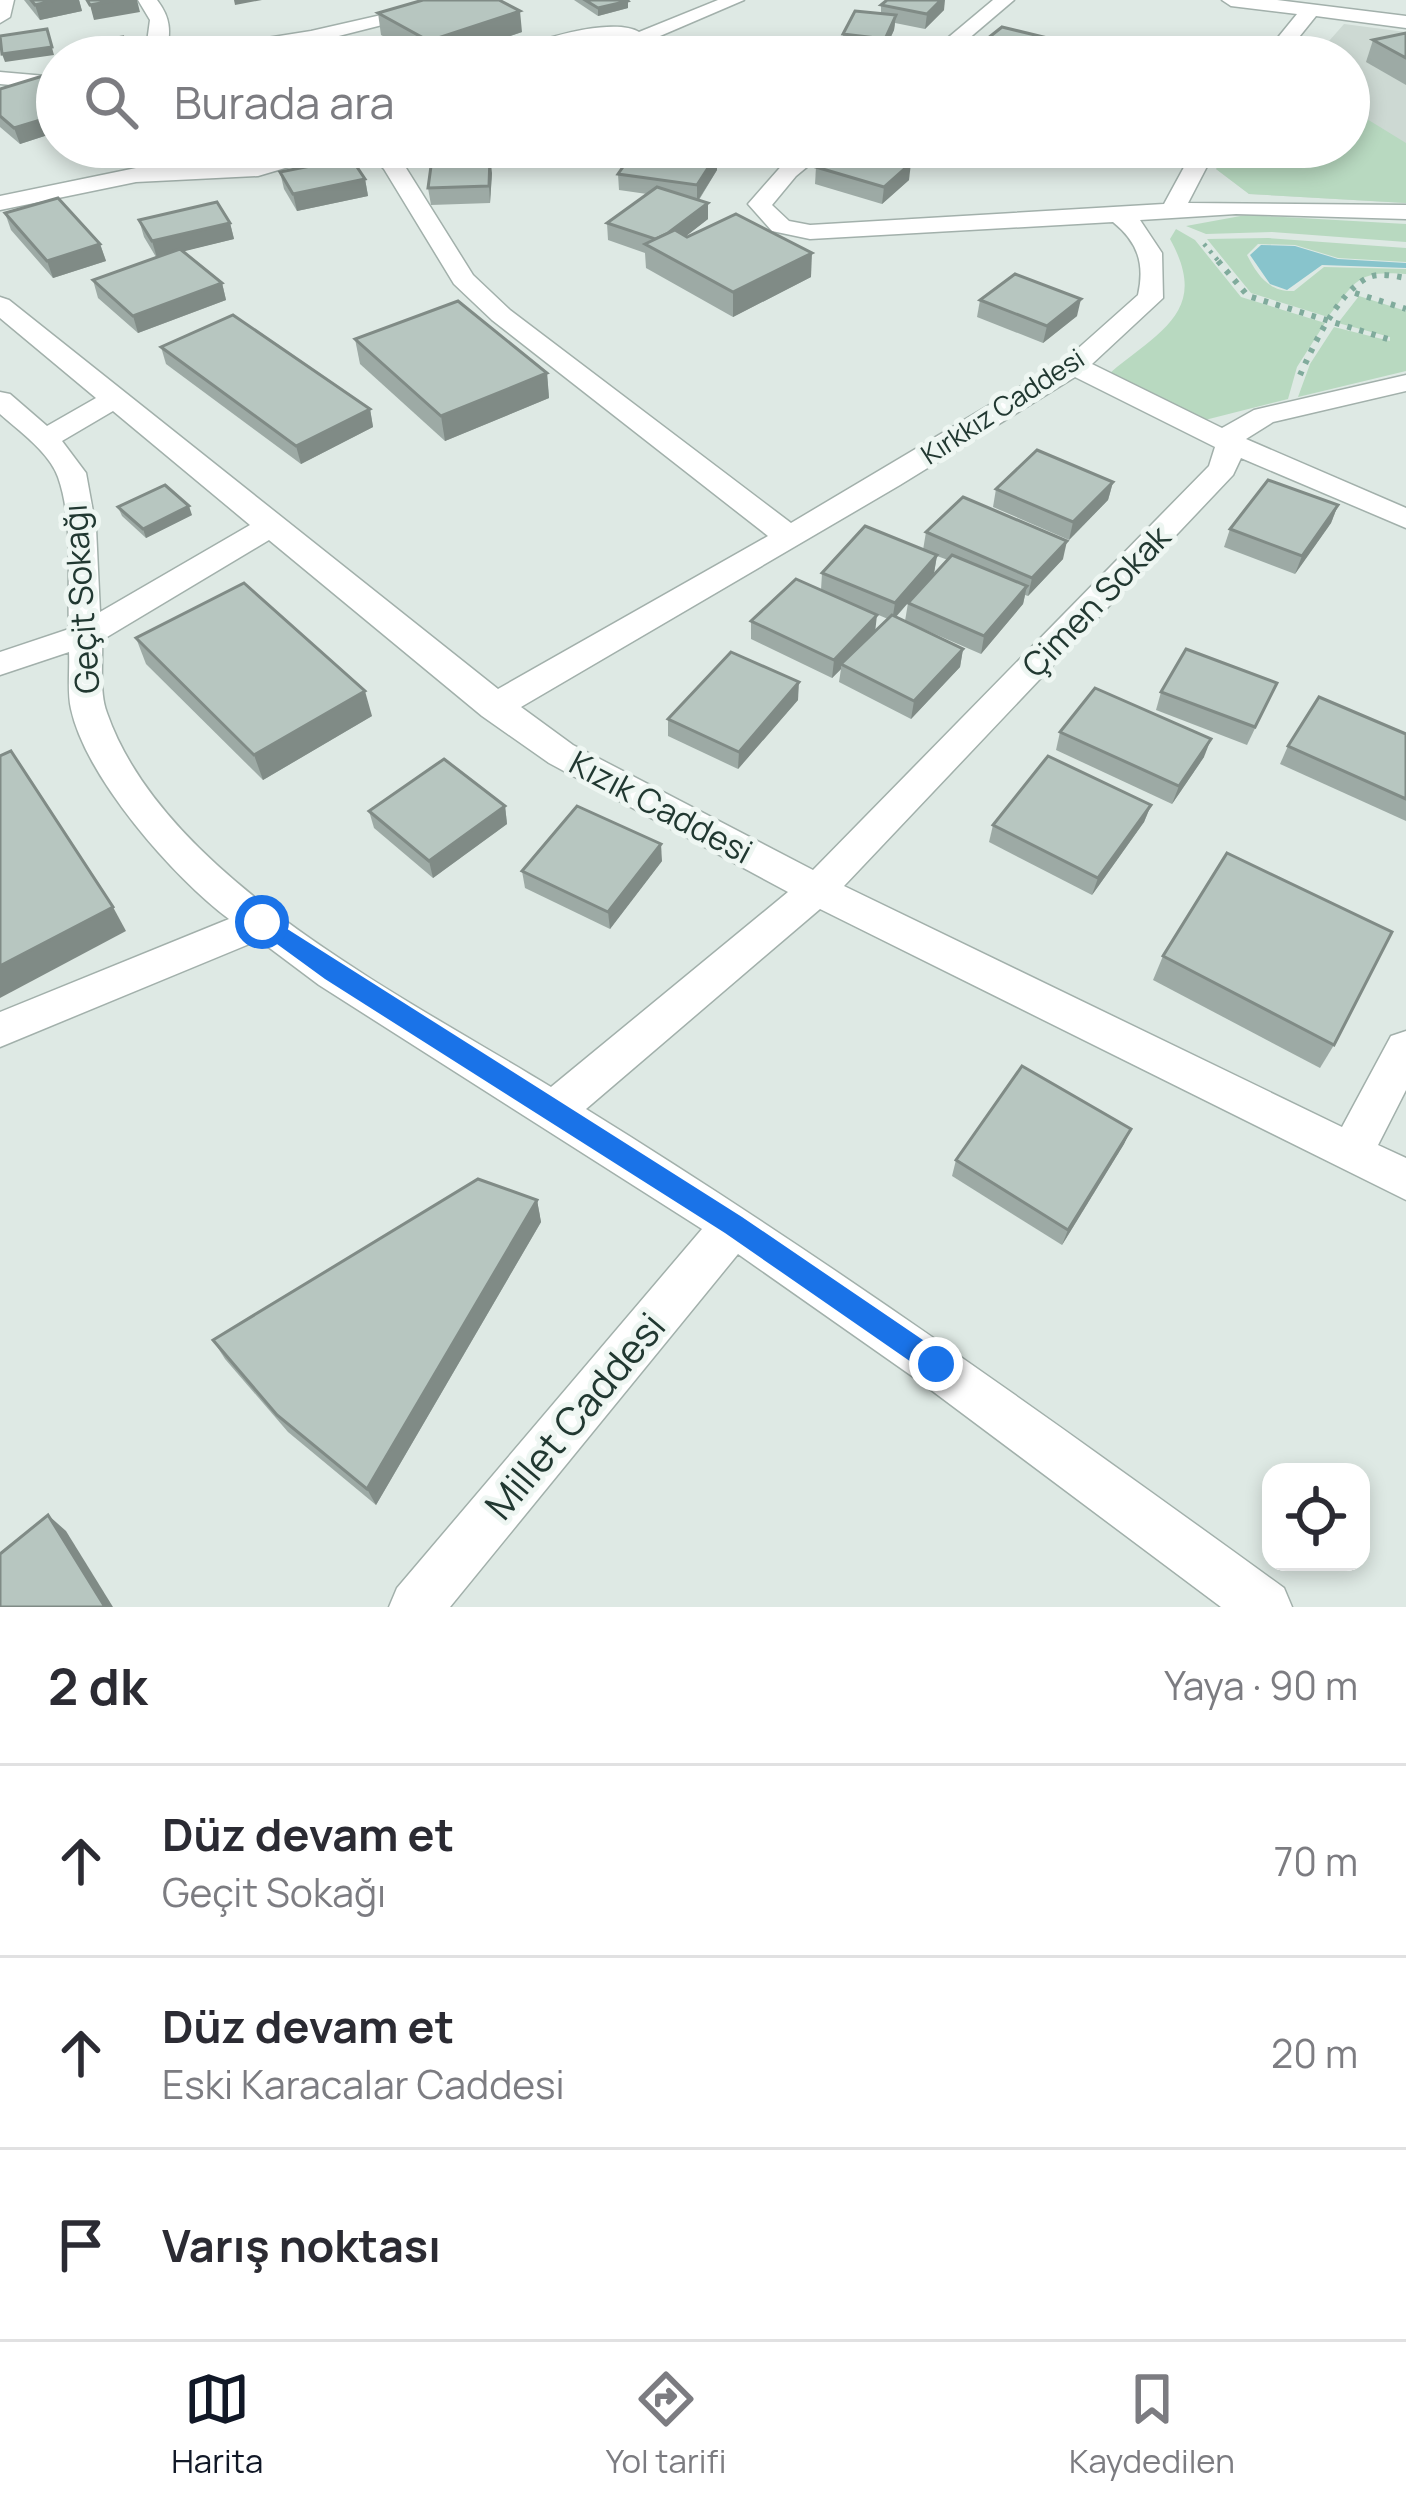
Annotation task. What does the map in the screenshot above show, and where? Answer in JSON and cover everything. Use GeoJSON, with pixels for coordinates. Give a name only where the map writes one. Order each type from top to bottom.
{"type":"FeatureCollection","features":[{"type":"Feature","properties":{"kind":"street"},"geometry":{"type":"LineString","coordinates":[[0,17],[5,0]]}},
{"type":"Feature","properties":{"kind":"street"},"geometry":{"type":"LineString","coordinates":[[300,36],[390,21],[472,0]]}},
{"type":"Feature","properties":{"kind":"street"},"geometry":{"type":"LineString","coordinates":[[645,36],[735,0]]}},
{"type":"Feature","properties":{"kind":"street"},"geometry":{"type":"LineString","coordinates":[[961,36],[1005,0]]}},
{"type":"Feature","properties":{"kind":"street"},"geometry":{"type":"LineString","coordinates":[[1231,0],[1396,20],[1406,6]]}},
{"type":"Feature","properties":{"kind":"street"},"geometry":{"type":"LineString","coordinates":[[159,6],[160,36]]}},
{"type":"Feature","properties":{"kind":"street"},"geometry":{"type":"LineString","coordinates":[[357,7],[390,21]]}},
{"type":"Feature","properties":{"kind":"street"},"geometry":{"type":"LineString","coordinates":[[1290,36],[1311,10]]}},
{"type":"Feature","properties":{"kind":"street"},"geometry":{"type":"LineString","coordinates":[[551,36],[650,34]]}},
{"type":"Feature","properties":{"kind":"street"},"geometry":{"type":"LineString","coordinates":[[0,78],[36,81]]}},
{"type":"Feature","properties":{"kind":"street"},"geometry":{"type":"LineString","coordinates":[[136,168],[136,175]]}},
{"type":"Feature","properties":{"kind":"street"},"geometry":{"type":"LineString","coordinates":[[0,202],[136,175],[262,168]]}},
{"type":"Feature","properties":{"kind":"street"},"geometry":{"type":"LineString","coordinates":[[395,168],[464,279],[501,315],[788,537]]}},
{"type":"Feature","properties":{"kind":"street"},"geometry":{"type":"LineString","coordinates":[[797,168],[760,204],[765,215],[780,226],[799,232],[1298,206],[1406,212]]}},
{"type":"Feature","properties":{"kind":"street"},"geometry":{"type":"LineString","coordinates":[[1149,214],[1187,168]]}},
{"type":"Feature","properties":{"kind":"street","name":"Kırkkız Caddesi"},"geometry":{"type":"LineString","coordinates":[[494,707],[1074,366],[1150,298],[1154,260],[1138,228],[1149,214]]}},
{"type":"Feature","properties":{"kind":"street","name":"Kızık Caddesi"},"geometry":{"type":"LineString","coordinates":[[0,304],[494,707],[626,792],[1406,1180]]}},
{"type":"Feature","properties":{"kind":"street"},"geometry":{"type":"LineString","coordinates":[[1074,366],[1229,443],[1406,518]]}},
{"type":"Feature","properties":{"kind":"street","name":"Çimen Sokak"},"geometry":{"type":"LineString","coordinates":[[554,1110],[818,890],[1222,469],[1229,443],[1246,423],[1406,383]]}},
{"type":"Feature","properties":{"kind":"street"},"geometry":{"type":"LineString","coordinates":[[45,439],[114,399]]}},
{"type":"Feature","properties":{"kind":"street","name":"Geçit Sokağı"},"geometry":{"type":"LineString","coordinates":[[0,400],[45,439],[72,473],[81,528],[88,710],[118,772],[160,831],[209,884],[333,973],[734,1225],[936,1364],[1264,1607]]}},
{"type":"Feature","properties":{"kind":"street"},"geometry":{"type":"LineString","coordinates":[[0,664],[87,634],[271,526]]}},
{"type":"Feature","properties":{"kind":"street"},"geometry":{"type":"LineString","coordinates":[[0,1030],[262,922]]}},
{"type":"Feature","properties":{"kind":"street"},"geometry":{"type":"LineString","coordinates":[[1351,1153],[1406,1049]]}},
{"type":"Feature","properties":{"kind":"street","name":"Millet Caddesi"},"geometry":{"type":"LineString","coordinates":[[416,1607],[734,1225]]}},
{"type":"Feature","properties":{"kind":"path"},"geometry":{"type":"LineString","coordinates":[[1149,214],[1198,236],[1248,296],[1388,339]]}},
{"type":"Feature","properties":{"kind":"path"},"geometry":{"type":"LineString","coordinates":[[1289,410],[1305,363],[1368,277],[1406,278]]}},
{"type":"Feature","properties":{"kind":"path"},"geometry":{"type":"LineString","coordinates":[[1354,293],[1406,309]]}},
{"type":"Feature","properties":{"kind":"shaded area"},"geometry":{"type":"Polygon","coordinates":[[[1344,24],[1406,32],[1406,203],[1249,194],[1216,169],[1370,168],[1370,36],[1333,36],[1344,24]]]}},
{"type":"Feature","properties":{"kind":"green space"},"geometry":{"type":"Polygon","coordinates":[[[1370,121],[1406,143],[1406,203],[1249,194],[1216,169],[1370,168],[1370,121]]]}},
{"type":"Feature","properties":{"kind":"green space"},"geometry":{"type":"Polygon","coordinates":[[[1246,215],[1406,224],[1406,242],[1272,232],[1206,234],[1186,226],[1246,215]]]}},
{"type":"Feature","properties":{"kind":"green space"},"geometry":{"type":"Polygon","coordinates":[[[1176,229],[1195,240],[1241,297],[1325,323],[1297,367],[1288,399],[1205,420],[1110,373],[1162,331],[1182,302],[1185,284],[1170,239],[1176,229]]]}},
{"type":"Feature","properties":{"kind":"green space"},"geometry":{"type":"Polygon","coordinates":[[[1268,238],[1406,248],[1406,262],[1338,258],[1295,245],[1258,244],[1247,255],[1260,276],[1278,289],[1294,291],[1324,267],[1406,269],[1406,274],[1377,274],[1359,280],[1328,317],[1251,293],[1207,239],[1268,238]]]}},
{"type":"Feature","properties":{"kind":"green space"},"geometry":{"type":"Polygon","coordinates":[[[1359,296],[1406,311],[1406,371],[1298,397],[1310,364],[1334,327],[1390,341],[1390,337],[1338,323],[1359,296]]]}},
{"type":"Feature","properties":{"kind":"water"},"geometry":{"type":"Polygon","coordinates":[[[1261,245],[1295,246],[1338,259],[1406,263],[1406,268],[1322,265],[1287,290],[1270,284],[1250,255],[1261,245]]]}},
{"type":"Feature","properties":{"kind":"building"},"geometry":{"type":"Polygon","coordinates":[[[423,0],[499,0],[520,11],[444,36],[420,36],[378,13],[423,0]]]}},
{"type":"Feature","properties":{"kind":"building"},"geometry":{"type":"Polygon","coordinates":[[[585,0],[627,0],[628,1],[598,8],[585,0]]]}},
{"type":"Feature","properties":{"kind":"building"},"geometry":{"type":"Polygon","coordinates":[[[887,0],[941,0],[927,14],[881,5],[887,0]]]}},
{"type":"Feature","properties":{"kind":"building"},"geometry":{"type":"Polygon","coordinates":[[[855,11],[896,15],[886,36],[843,34],[855,11]]]}},
{"type":"Feature","properties":{"kind":"building"},"geometry":{"type":"Polygon","coordinates":[[[1002,27],[1039,36],[991,36],[1002,27]]]}},
{"type":"Feature","properties":{"kind":"building"},"geometry":{"type":"Polygon","coordinates":[[[47,29],[49,36],[36,36],[36,49],[2,54],[0,36],[47,29]]]}},
{"type":"Feature","properties":{"kind":"building"},"geometry":{"type":"Polygon","coordinates":[[[1406,33],[1406,58],[1373,40],[1406,33]]]}},
{"type":"Feature","properties":{"kind":"building"},"geometry":{"type":"Polygon","coordinates":[[[36,78],[36,121],[14,128],[0,116],[0,89],[36,78]]]}},
{"type":"Feature","properties":{"kind":"building"},"geometry":{"type":"Polygon","coordinates":[[[358,168],[365,179],[293,194],[280,172],[358,168]]]}},
{"type":"Feature","properties":{"kind":"building"},"geometry":{"type":"Polygon","coordinates":[[[431,168],[490,168],[489,186],[428,188],[431,168]]]}},
{"type":"Feature","properties":{"kind":"building"},"geometry":{"type":"Polygon","coordinates":[[[622,168],[708,168],[697,185],[618,174],[622,168]]]}},
{"type":"Feature","properties":{"kind":"building"},"geometry":{"type":"Polygon","coordinates":[[[819,168],[905,168],[884,187],[819,168]]]}},
{"type":"Feature","properties":{"kind":"building"},"geometry":{"type":"Polygon","coordinates":[[[657,187],[708,203],[655,239],[607,223],[657,187]]]}},
{"type":"Feature","properties":{"kind":"building"},"geometry":{"type":"Polygon","coordinates":[[[58,198],[100,244],[47,261],[5,213],[58,198]]]}},
{"type":"Feature","properties":{"kind":"building"},"geometry":{"type":"Polygon","coordinates":[[[217,202],[230,223],[152,241],[139,220],[217,202]]]}},
{"type":"Feature","properties":{"kind":"building"},"geometry":{"type":"Polygon","coordinates":[[[736,214],[812,253],[733,292],[645,244],[675,230],[687,237],[736,214]]]}},
{"type":"Feature","properties":{"kind":"building"},"geometry":{"type":"Polygon","coordinates":[[[180,249],[222,283],[133,316],[93,280],[180,249]]]}},
{"type":"Feature","properties":{"kind":"building"},"geometry":{"type":"Polygon","coordinates":[[[1015,274],[1081,299],[1047,326],[980,300],[1015,274]]]}},
{"type":"Feature","properties":{"kind":"building"},"geometry":{"type":"Polygon","coordinates":[[[458,301],[547,373],[441,416],[355,339],[458,301]]]}},
{"type":"Feature","properties":{"kind":"building"},"geometry":{"type":"Polygon","coordinates":[[[233,315],[370,409],[296,446],[161,347],[233,315]]]}},
{"type":"Feature","properties":{"kind":"building"},"geometry":{"type":"Polygon","coordinates":[[[1037,450],[1113,482],[1073,522],[996,489],[1037,450]]]}},
{"type":"Feature","properties":{"kind":"building"},"geometry":{"type":"Polygon","coordinates":[[[1268,480],[1338,505],[1302,556],[1230,529],[1268,480]]]}},
{"type":"Feature","properties":{"kind":"building"},"geometry":{"type":"Polygon","coordinates":[[[165,485],[189,506],[143,529],[118,507],[165,485]]]}},
{"type":"Feature","properties":{"kind":"building"},"geometry":{"type":"Polygon","coordinates":[[[963,497],[1067,541],[1032,578],[926,532],[963,497]]]}},
{"type":"Feature","properties":{"kind":"building"},"geometry":{"type":"Polygon","coordinates":[[[865,526],[937,555],[895,603],[822,573],[865,526]]]}},
{"type":"Feature","properties":{"kind":"building"},"geometry":{"type":"Polygon","coordinates":[[[952,555],[1027,586],[984,636],[908,603],[952,555]]]}},
{"type":"Feature","properties":{"kind":"building"},"geometry":{"type":"Polygon","coordinates":[[[796,579],[877,615],[834,660],[751,621],[796,579]]]}},
{"type":"Feature","properties":{"kind":"building"},"geometry":{"type":"Polygon","coordinates":[[[244,583],[365,691],[254,755],[136,638],[244,583]]]}},
{"type":"Feature","properties":{"kind":"building"},"geometry":{"type":"Polygon","coordinates":[[[892,615],[963,649],[914,701],[841,664],[892,615]]]}},
{"type":"Feature","properties":{"kind":"building"},"geometry":{"type":"Polygon","coordinates":[[[1186,649],[1277,683],[1255,727],[1161,692],[1186,649]]]}},
{"type":"Feature","properties":{"kind":"building"},"geometry":{"type":"Polygon","coordinates":[[[731,652],[799,682],[739,752],[668,719],[731,652]]]}},
{"type":"Feature","properties":{"kind":"building"},"geometry":{"type":"Polygon","coordinates":[[[1095,688],[1211,739],[1179,786],[1060,732],[1095,688]]]}},
{"type":"Feature","properties":{"kind":"building"},"geometry":{"type":"Polygon","coordinates":[[[1319,697],[1406,734],[1406,799],[1288,746],[1319,697]]]}},
{"type":"Feature","properties":{"kind":"building"},"geometry":{"type":"Polygon","coordinates":[[[11,751],[113,907],[0,966],[0,756],[11,751]]]}},
{"type":"Feature","properties":{"kind":"building"},"geometry":{"type":"Polygon","coordinates":[[[1048,756],[1151,805],[1098,878],[993,825],[1048,756]]]}},
{"type":"Feature","properties":{"kind":"building"},"geometry":{"type":"Polygon","coordinates":[[[444,759],[505,806],[429,861],[369,811],[444,759]]]}},
{"type":"Feature","properties":{"kind":"building"},"geometry":{"type":"Polygon","coordinates":[[[577,806],[661,844],[608,912],[522,871],[577,806]]]}},
{"type":"Feature","properties":{"kind":"building"},"geometry":{"type":"Polygon","coordinates":[[[1227,853],[1392,932],[1334,1045],[1163,956],[1227,853]]]}},
{"type":"Feature","properties":{"kind":"building"},"geometry":{"type":"Polygon","coordinates":[[[1022,1066],[1131,1129],[1068,1230],[956,1160],[1022,1066]]]}},
{"type":"Feature","properties":{"kind":"building"},"geometry":{"type":"Polygon","coordinates":[[[478,1179],[537,1200],[367,1489],[277,1415],[213,1340],[478,1179]]]}},
{"type":"Feature","properties":{"kind":"building"},"geometry":{"type":"Polygon","coordinates":[[[48,1515],[105,1607],[0,1607],[0,1554],[48,1515]]]}},
{"type":"Feature","properties":{"kind":"route"},"geometry":{"type":"LineString","coordinates":[[262,922],[333,973],[734,1225],[936,1364]]}}]}
